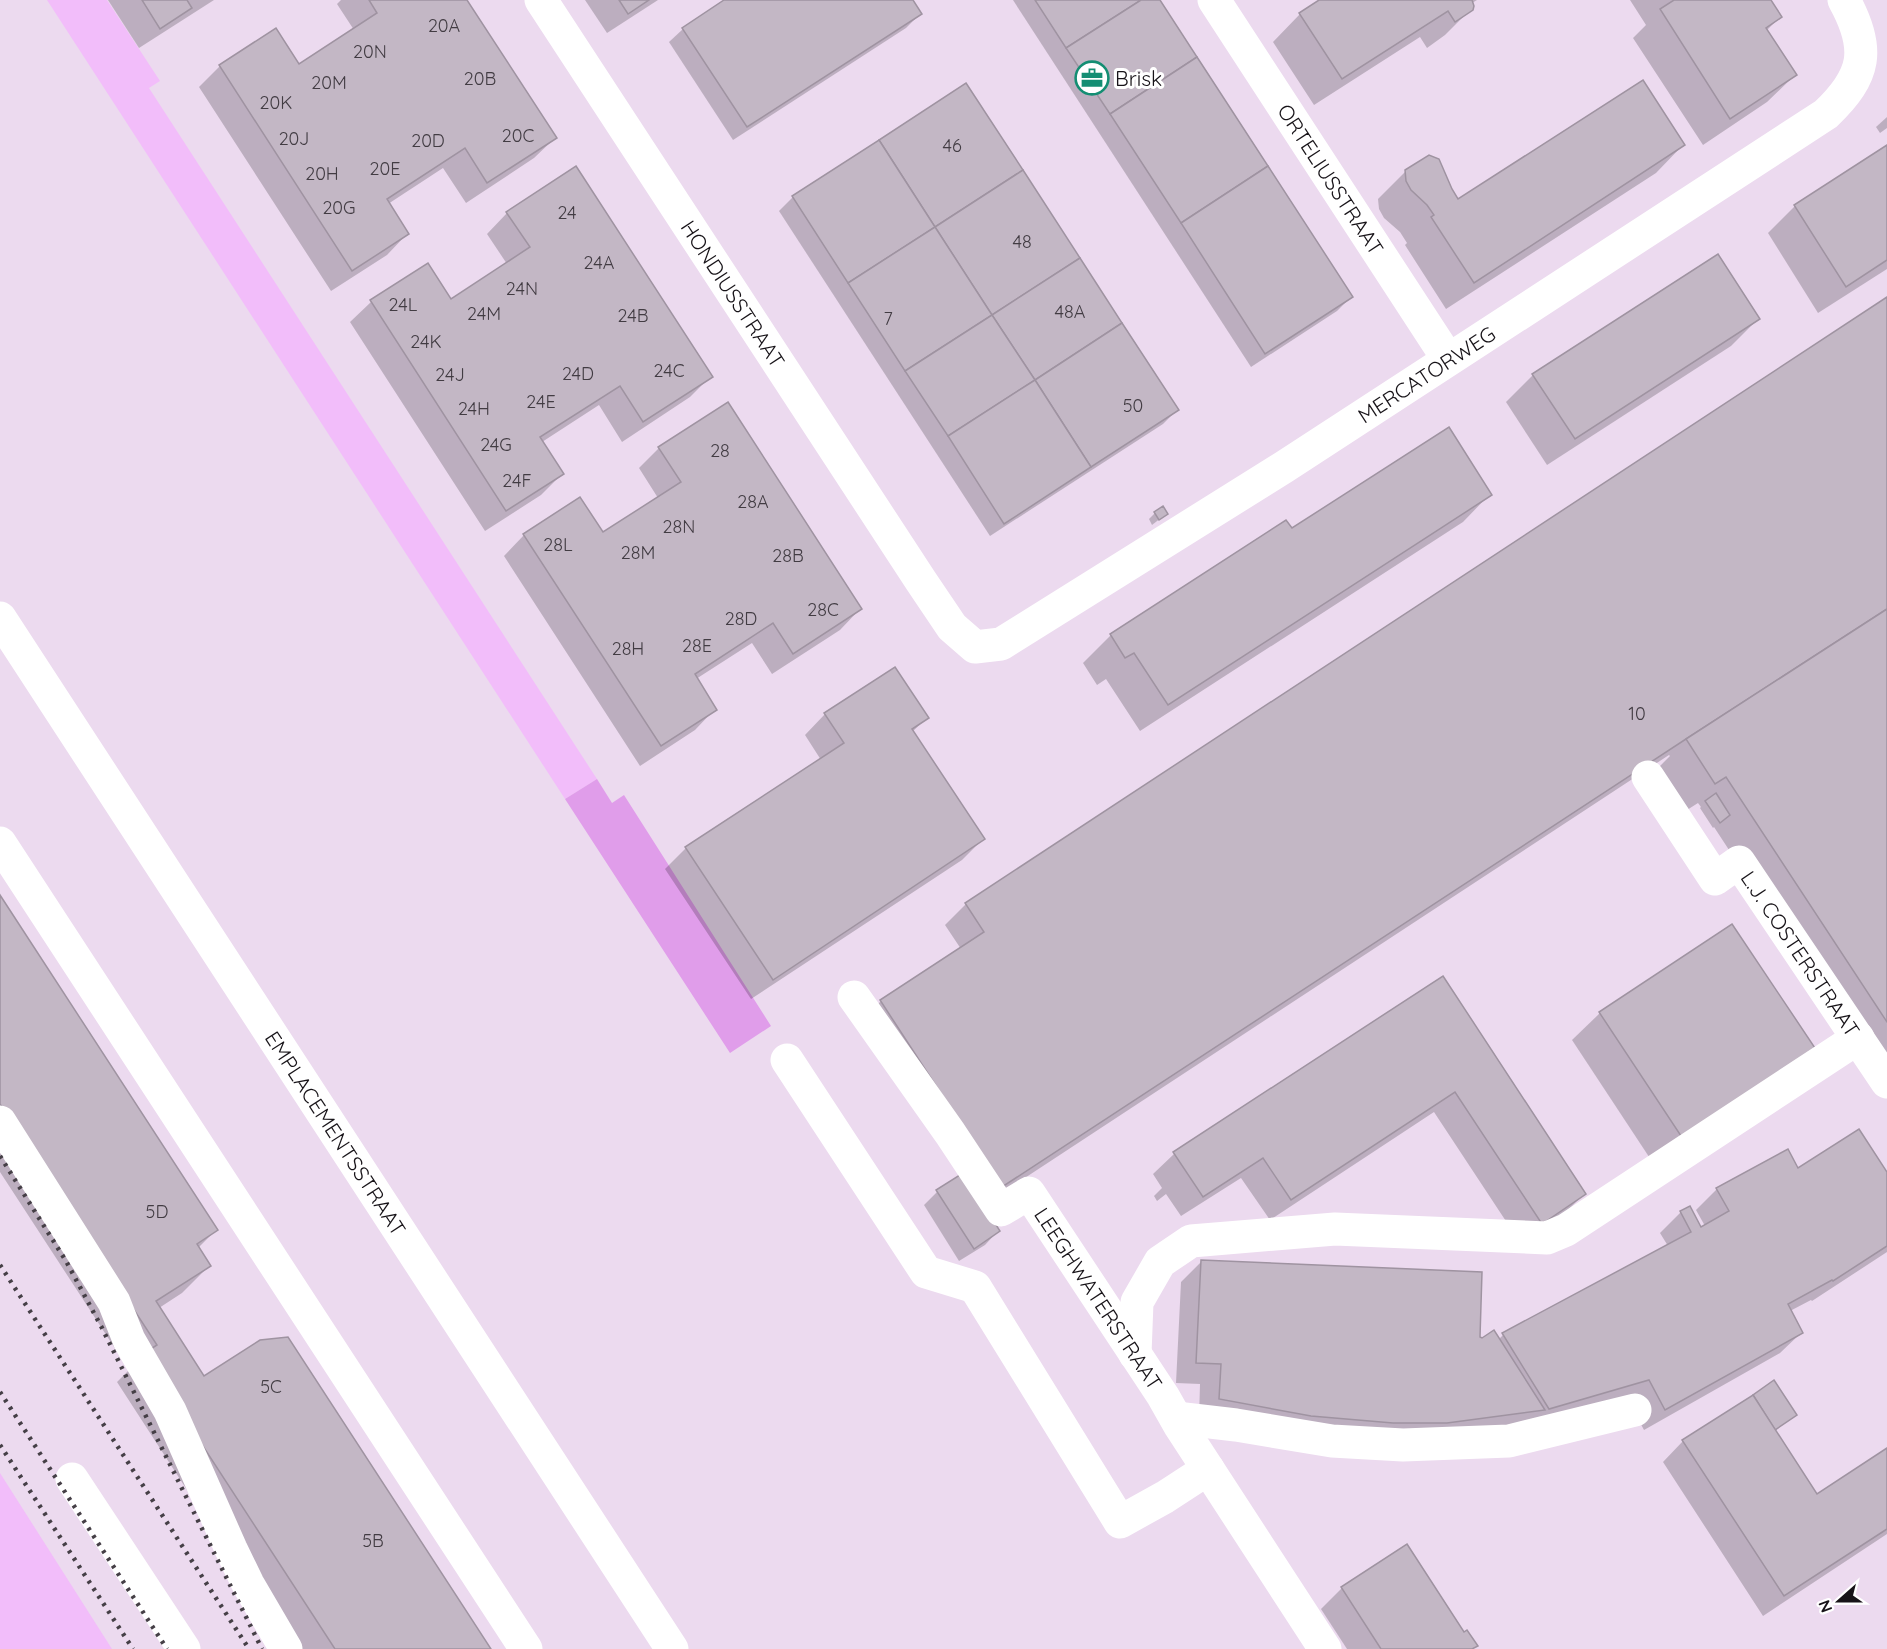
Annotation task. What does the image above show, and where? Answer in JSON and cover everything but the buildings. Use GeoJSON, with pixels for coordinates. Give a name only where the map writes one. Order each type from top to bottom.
{"type":"FeatureCollection","features":[{"type":"Feature","properties":{"kind":"street","name":"HONDIUSSTRAAT"},"geometry":{"type":"LineString","coordinates":[[541,0],[927,588]]}},
{"type":"Feature","properties":{"kind":"street","name":"ORTELIUSSTRAAT"},"geometry":{"type":"LineString","coordinates":[[1214,0],[1448,359]]}},
{"type":"Feature","properties":{"kind":"street","name":"MERCATORWEG"},"geometry":{"type":"LineString","coordinates":[[927,588],[952,627],[975,647],[1001,644],[1284,467],[1826,114],[1845,96],[1860,62],[1860,38],[1854,19],[1844,0]]}},
{"type":"Feature","properties":{"kind":"street","name":"EMPLACEMENTSSTRAAT"},"geometry":{"type":"LineString","coordinates":[[0,618],[672,1649]]}},
{"type":"Feature","properties":{"kind":"street","name":"L.J. COSTERSTRAAT"},"geometry":{"type":"LineString","coordinates":[[1648,777],[1715,879],[1739,862],[1887,1082]]}},
{"type":"Feature","properties":{"kind":"street"},"geometry":{"type":"LineString","coordinates":[[0,843],[526,1649]]}},
{"type":"Feature","properties":{"kind":"street","name":"LEEGHWATERSTRAAT"},"geometry":{"type":"LineString","coordinates":[[854,997],[1001,1210],[1029,1193],[1325,1649]]}},
{"type":"Feature","properties":{"kind":"street"},"geometry":{"type":"LineString","coordinates":[[1135,1354],[1137,1302],[1160,1262],[1191,1241],[1335,1230],[1546,1238],[1566,1230],[1862,1044]]}},
{"type":"Feature","properties":{"kind":"street"},"geometry":{"type":"LineString","coordinates":[[787,1060],[926,1272],[975,1287],[1120,1522],[1165,1497],[1208,1469]]}},
{"type":"Feature","properties":{"kind":"street"},"geometry":{"type":"LineString","coordinates":[[0,1122],[114,1302],[129,1340],[170,1411],[231,1549],[286,1649]]}},
{"type":"Feature","properties":{"kind":"street"},"geometry":{"type":"LineString","coordinates":[[1169,1407],[1236,1425],[1332,1441],[1403,1445],[1509,1441],[1635,1410]]}},
{"type":"Feature","properties":{"kind":"street"},"geometry":{"type":"LineString","coordinates":[[72,1479],[184,1649]]}},
{"type":"Feature","properties":{"kind":"shaded area"},"geometry":{"type":"Polygon","coordinates":[[[0,0],[1887,0],[1887,1649],[0,1649],[0,0]]]}},
{"type":"Feature","properties":{"kind":"shaded area"},"geometry":{"type":"Polygon","coordinates":[[[47,0],[107,0],[160,81],[149,88],[597,779],[565,799],[47,0]]]}},
{"type":"Feature","properties":{"kind":"shaded area"},"geometry":{"type":"Polygon","coordinates":[[[597,779],[612,803],[624,795],[771,1026],[730,1053],[565,799],[597,779]]]}},
{"type":"Feature","properties":{"kind":"shaded area"},"geometry":{"type":"Polygon","coordinates":[[[0,1473],[112,1649],[0,1649],[0,1473]]]}},
{"type":"Feature","properties":{"kind":"railway"},"geometry":{"type":"LineString","coordinates":[[0,1156],[66,1261],[102,1328],[262,1649]]}},
{"type":"Feature","properties":{"kind":"railway"},"geometry":{"type":"LineString","coordinates":[[0,1265],[249,1649]]}},
{"type":"Feature","properties":{"kind":"railway"},"geometry":{"type":"LineString","coordinates":[[0,1392],[167,1649]]}},
{"type":"Feature","properties":{"kind":"railway"},"geometry":{"type":"LineString","coordinates":[[0,1445],[133,1649]]}},
{"type":"Feature","properties":{"kind":"place","name":"Brisk"},"geometry":{"type":"Point","coordinates":[1092,78]}}]}
